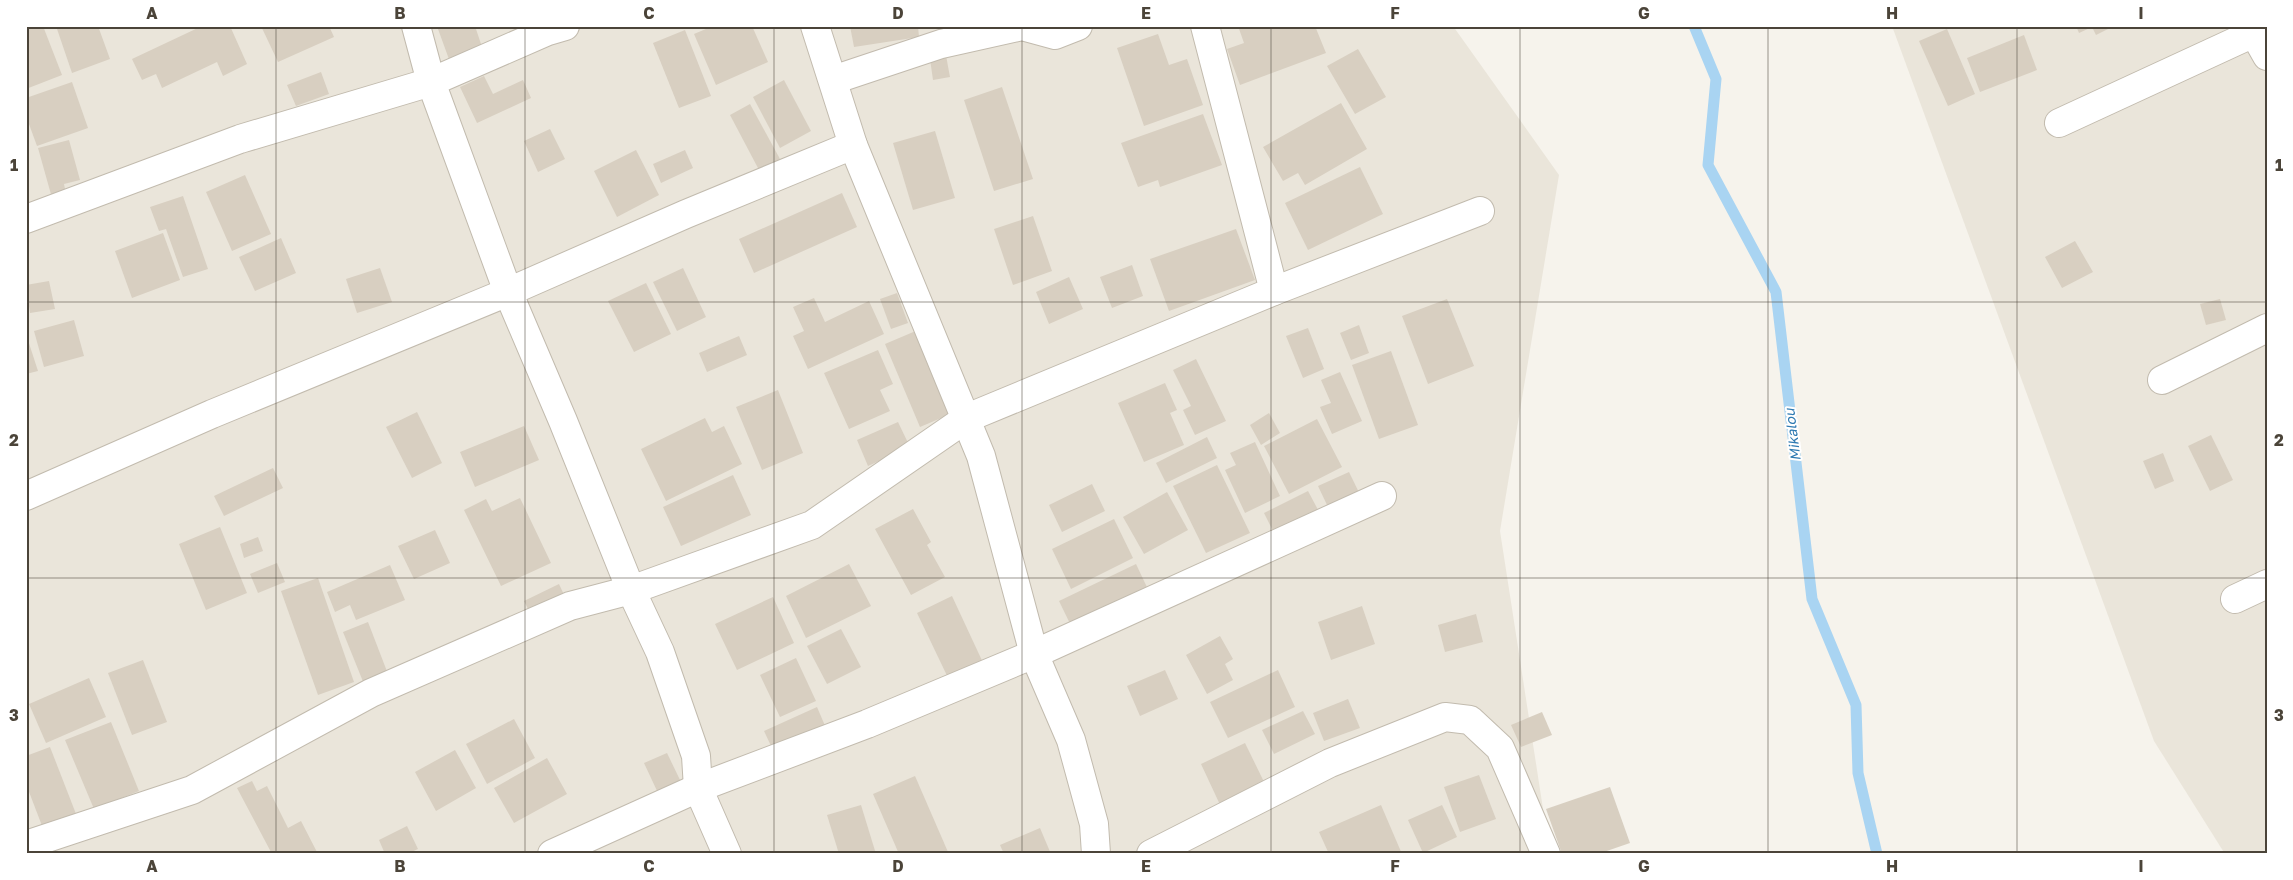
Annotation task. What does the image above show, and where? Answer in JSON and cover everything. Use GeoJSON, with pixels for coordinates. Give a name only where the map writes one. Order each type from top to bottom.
{"type":"FeatureCollection","features":[{"type":"Feature","properties":{"kind":"street"},"geometry":{"type":"LineString","coordinates":[[416,26],[430,82],[508,292],[563,421],[631,590],[660,652],[696,756],[698,788],[727,854]]}},
{"type":"Feature","properties":{"kind":"street"},"geometry":{"type":"LineString","coordinates":[[26,219],[240,139],[430,82],[548,31],[565,26]]}},
{"type":"Feature","properties":{"kind":"street"},"geometry":{"type":"LineString","coordinates":[[815,26],[853,146],[967,418],[980,456],[1034,654],[1071,740],[1094,824],[1096,854]]}},
{"type":"Feature","properties":{"kind":"street"},"geometry":{"type":"LineString","coordinates":[[833,80],[950,42],[1022,26],[1055,35],[1078,26]]}},
{"type":"Feature","properties":{"kind":"street"},"geometry":{"type":"LineString","coordinates":[[1206,26],[1274,291]]}},
{"type":"Feature","properties":{"kind":"street"},"geometry":{"type":"LineString","coordinates":[[2059,123],[2257,29],[2267,56]]}},
{"type":"Feature","properties":{"kind":"street"},"geometry":{"type":"LineString","coordinates":[[26,496],[212,414],[508,292],[686,214],[853,146]]}},
{"type":"Feature","properties":{"kind":"street"},"geometry":{"type":"LineString","coordinates":[[26,846],[192,790],[371,693],[570,606],[631,590],[812,525],[967,418],[1274,291],[1480,211]]}},
{"type":"Feature","properties":{"kind":"street"},"geometry":{"type":"LineString","coordinates":[[2162,380],[2267,328]]}},
{"type":"Feature","properties":{"kind":"street"},"geometry":{"type":"LineString","coordinates":[[552,854],[698,788],[867,724],[1034,654],[1382,496]]}},
{"type":"Feature","properties":{"kind":"street"},"geometry":{"type":"LineString","coordinates":[[2235,599],[2267,584]]}},
{"type":"Feature","properties":{"kind":"street"},"geometry":{"type":"LineString","coordinates":[[1151,854],[1330,762],[1445,717],[1470,720],[1500,748],[1546,854]]}},
{"type":"Feature","properties":{"kind":"shaded area"},"geometry":{"type":"Polygon","coordinates":[[[26,26],[1453,26],[1559,175],[1500,531],[1550,854],[26,854],[26,26]]]}},
{"type":"Feature","properties":{"kind":"shaded area"},"geometry":{"type":"Polygon","coordinates":[[[1892,26],[2267,26],[2267,854],[2225,854],[2154,741],[1892,26]]]}},
{"type":"Feature","properties":{"kind":"building"},"geometry":{"type":"Polygon","coordinates":[[[26,26],[43,26],[62,75],[26,89],[26,26]]]}},
{"type":"Feature","properties":{"kind":"building"},"geometry":{"type":"Polygon","coordinates":[[[56,26],[98,26],[110,59],[72,73],[56,26]]]}},
{"type":"Feature","properties":{"kind":"building"},"geometry":{"type":"Polygon","coordinates":[[[202,26],[230,26],[247,64],[223,76],[217,62],[162,88],[156,74],[142,80],[132,59],[202,26]]]}},
{"type":"Feature","properties":{"kind":"building"},"geometry":{"type":"Polygon","coordinates":[[[261,26],[329,26],[334,37],[278,62],[261,26]]]}},
{"type":"Feature","properties":{"kind":"building"},"geometry":{"type":"Polygon","coordinates":[[[446,26],[475,26],[483,50],[450,62],[438,29],[446,26]]]}},
{"type":"Feature","properties":{"kind":"building"},"geometry":{"type":"Polygon","coordinates":[[[713,26],[752,26],[768,62],[716,85],[694,34],[713,26]]]}},
{"type":"Feature","properties":{"kind":"building"},"geometry":{"type":"Polygon","coordinates":[[[850,26],[918,26],[919,37],[854,47],[850,26]]]}},
{"type":"Feature","properties":{"kind":"building"},"geometry":{"type":"Polygon","coordinates":[[[1238,26],[1315,26],[1326,53],[1240,85],[1227,49],[1244,43],[1238,26]]]}},
{"type":"Feature","properties":{"kind":"building"},"geometry":{"type":"Polygon","coordinates":[[[2076,26],[2114,26],[2096,35],[2092,27],[2079,33],[2076,26]]]}},
{"type":"Feature","properties":{"kind":"building"},"geometry":{"type":"Polygon","coordinates":[[[1947,29],[1975,94],[1948,106],[1919,41],[1947,29]]]}},
{"type":"Feature","properties":{"kind":"building"},"geometry":{"type":"Polygon","coordinates":[[[685,30],[711,96],[679,108],[653,43],[685,30]]]}},
{"type":"Feature","properties":{"kind":"building"},"geometry":{"type":"Polygon","coordinates":[[[1158,34],[1169,65],[1187,59],[1203,105],[1144,126],[1117,48],[1158,34]]]}},
{"type":"Feature","properties":{"kind":"building"},"geometry":{"type":"Polygon","coordinates":[[[2024,35],[2037,70],[1980,92],[1967,58],[2024,35]]]}},
{"type":"Feature","properties":{"kind":"building"},"geometry":{"type":"Polygon","coordinates":[[[1358,49],[1386,97],[1355,114],[1327,66],[1358,49]]]}},
{"type":"Feature","properties":{"kind":"building"},"geometry":{"type":"Polygon","coordinates":[[[945,50],[950,77],[933,80],[929,52],[945,50]]]}},
{"type":"Feature","properties":{"kind":"building"},"geometry":{"type":"Polygon","coordinates":[[[321,72],[329,94],[296,106],[287,85],[321,72]]]}},
{"type":"Feature","properties":{"kind":"building"},"geometry":{"type":"Polygon","coordinates":[[[484,76],[493,94],[523,80],[531,98],[477,123],[460,87],[484,76]]]}},
{"type":"Feature","properties":{"kind":"building"},"geometry":{"type":"Polygon","coordinates":[[[784,80],[811,131],[780,148],[753,97],[784,80]]]}},
{"type":"Feature","properties":{"kind":"building"},"geometry":{"type":"Polygon","coordinates":[[[72,82],[88,128],[37,146],[26,116],[26,98],[72,82]]]}},
{"type":"Feature","properties":{"kind":"building"},"geometry":{"type":"Polygon","coordinates":[[[1002,87],[1033,179],[994,191],[964,100],[1002,87]]]}},
{"type":"Feature","properties":{"kind":"building"},"geometry":{"type":"Polygon","coordinates":[[[1341,103],[1367,149],[1305,185],[1298,173],[1283,181],[1263,147],[1341,103]]]}},
{"type":"Feature","properties":{"kind":"building"},"geometry":{"type":"Polygon","coordinates":[[[750,104],[780,159],[759,170],[730,115],[750,104]]]}},
{"type":"Feature","properties":{"kind":"building"},"geometry":{"type":"Polygon","coordinates":[[[1203,114],[1222,165],[1160,187],[1158,180],[1138,187],[1121,143],[1203,114]]]}},
{"type":"Feature","properties":{"kind":"building"},"geometry":{"type":"Polygon","coordinates":[[[550,129],[565,159],[538,172],[524,141],[550,129]]]}},
{"type":"Feature","properties":{"kind":"building"},"geometry":{"type":"Polygon","coordinates":[[[935,131],[955,198],[913,210],[893,143],[935,131]]]}},
{"type":"Feature","properties":{"kind":"building"},"geometry":{"type":"Polygon","coordinates":[[[69,140],[80,180],[64,184],[66,194],[52,198],[38,148],[69,140]]]}},
{"type":"Feature","properties":{"kind":"building"},"geometry":{"type":"Polygon","coordinates":[[[636,150],[659,195],[617,217],[594,171],[636,150]]]}},
{"type":"Feature","properties":{"kind":"building"},"geometry":{"type":"Polygon","coordinates":[[[685,150],[693,168],[661,183],[653,164],[685,150]]]}},
{"type":"Feature","properties":{"kind":"building"},"geometry":{"type":"Polygon","coordinates":[[[1360,167],[1383,214],[1308,250],[1285,203],[1360,167]]]}},
{"type":"Feature","properties":{"kind":"building"},"geometry":{"type":"Polygon","coordinates":[[[245,175],[271,234],[232,251],[206,192],[245,175]]]}},
{"type":"Feature","properties":{"kind":"building"},"geometry":{"type":"Polygon","coordinates":[[[842,193],[857,227],[754,273],[739,239],[842,193]]]}},
{"type":"Feature","properties":{"kind":"building"},"geometry":{"type":"Polygon","coordinates":[[[183,196],[208,269],[183,277],[166,229],[159,231],[150,207],[183,196]]]}},
{"type":"Feature","properties":{"kind":"building"},"geometry":{"type":"Polygon","coordinates":[[[1033,216],[1052,271],[1013,285],[994,229],[1033,216]]]}},
{"type":"Feature","properties":{"kind":"building"},"geometry":{"type":"Polygon","coordinates":[[[1236,229],[1255,280],[1169,311],[1150,259],[1236,229]]]}},
{"type":"Feature","properties":{"kind":"building"},"geometry":{"type":"Polygon","coordinates":[[[163,233],[180,280],[132,298],[115,251],[163,233]]]}},
{"type":"Feature","properties":{"kind":"building"},"geometry":{"type":"Polygon","coordinates":[[[281,238],[296,273],[255,291],[239,257],[281,238]]]}},
{"type":"Feature","properties":{"kind":"building"},"geometry":{"type":"Polygon","coordinates":[[[2075,241],[2093,272],[2062,288],[2045,257],[2075,241]]]}},
{"type":"Feature","properties":{"kind":"building"},"geometry":{"type":"Polygon","coordinates":[[[1132,265],[1143,296],[1112,308],[1100,277],[1132,265]]]}},
{"type":"Feature","properties":{"kind":"building"},"geometry":{"type":"Polygon","coordinates":[[[380,268],[392,302],[357,313],[346,279],[380,268]]]}},
{"type":"Feature","properties":{"kind":"building"},"geometry":{"type":"Polygon","coordinates":[[[683,268],[706,317],[677,331],[653,282],[683,268]]]}},
{"type":"Feature","properties":{"kind":"building"},"geometry":{"type":"Polygon","coordinates":[[[1069,277],[1083,309],[1049,324],[1036,292],[1069,277]]]}},
{"type":"Feature","properties":{"kind":"building"},"geometry":{"type":"Polygon","coordinates":[[[49,281],[55,309],[30,313],[26,285],[49,281]]]}},
{"type":"Feature","properties":{"kind":"building"},"geometry":{"type":"Polygon","coordinates":[[[646,283],[671,334],[634,352],[608,301],[646,283]]]}},
{"type":"Feature","properties":{"kind":"building"},"geometry":{"type":"Polygon","coordinates":[[[897,293],[908,323],[891,329],[880,299],[897,293]]]}},
{"type":"Feature","properties":{"kind":"building"},"geometry":{"type":"Polygon","coordinates":[[[814,298],[825,322],[869,301],[884,334],[808,369],[793,336],[804,331],[793,307],[814,298]]]}},
{"type":"Feature","properties":{"kind":"building"},"geometry":{"type":"Polygon","coordinates":[[[1447,299],[1474,366],[1428,384],[1402,316],[1447,299]]]}},
{"type":"Feature","properties":{"kind":"building"},"geometry":{"type":"Polygon","coordinates":[[[2220,299],[2226,320],[2206,325],[2200,304],[2220,299]]]}},
{"type":"Feature","properties":{"kind":"building"},"geometry":{"type":"Polygon","coordinates":[[[74,320],[84,356],[44,367],[34,331],[74,320]]]}},
{"type":"Feature","properties":{"kind":"building"},"geometry":{"type":"Polygon","coordinates":[[[1359,325],[1369,353],[1351,360],[1340,333],[1359,325]]]}},
{"type":"Feature","properties":{"kind":"building"},"geometry":{"type":"Polygon","coordinates":[[[1308,328],[1324,369],[1303,378],[1286,336],[1308,328]]]}},
{"type":"Feature","properties":{"kind":"building"},"geometry":{"type":"Polygon","coordinates":[[[918,330],[953,413],[920,427],[885,344],[918,330]]]}},
{"type":"Feature","properties":{"kind":"building"},"geometry":{"type":"Polygon","coordinates":[[[26,334],[38,371],[26,374],[26,334]]]}},
{"type":"Feature","properties":{"kind":"building"},"geometry":{"type":"Polygon","coordinates":[[[739,336],[747,355],[707,372],[699,353],[739,336]]]}},
{"type":"Feature","properties":{"kind":"building"},"geometry":{"type":"Polygon","coordinates":[[[878,350],[893,384],[880,390],[890,411],[849,429],[824,373],[878,350]]]}},
{"type":"Feature","properties":{"kind":"building"},"geometry":{"type":"Polygon","coordinates":[[[1391,351],[1418,425],[1379,439],[1352,365],[1391,351]]]}},
{"type":"Feature","properties":{"kind":"building"},"geometry":{"type":"Polygon","coordinates":[[[1196,359],[1226,421],[1195,435],[1183,410],[1191,406],[1173,370],[1196,359]]]}},
{"type":"Feature","properties":{"kind":"building"},"geometry":{"type":"Polygon","coordinates":[[[1340,372],[1362,421],[1332,434],[1320,407],[1331,403],[1321,380],[1340,372]]]}},
{"type":"Feature","properties":{"kind":"building"},"geometry":{"type":"Polygon","coordinates":[[[1165,383],[1177,410],[1170,413],[1184,445],[1144,462],[1118,403],[1165,383]]]}},
{"type":"Feature","properties":{"kind":"building"},"geometry":{"type":"Polygon","coordinates":[[[778,390],[803,453],[762,470],[736,407],[778,390]]]}},
{"type":"Feature","properties":{"kind":"building"},"geometry":{"type":"Polygon","coordinates":[[[417,412],[442,463],[412,478],[386,427],[417,412]]]}},
{"type":"Feature","properties":{"kind":"building"},"geometry":{"type":"Polygon","coordinates":[[[1269,413],[1280,433],[1261,445],[1250,425],[1269,413]]]}},
{"type":"Feature","properties":{"kind":"building"},"geometry":{"type":"Polygon","coordinates":[[[705,418],[712,432],[724,426],[742,464],[666,501],[641,449],[705,418]]]}},
{"type":"Feature","properties":{"kind":"building"},"geometry":{"type":"Polygon","coordinates":[[[1317,419],[1342,467],[1289,494],[1264,446],[1317,419]]]}},
{"type":"Feature","properties":{"kind":"building"},"geometry":{"type":"Polygon","coordinates":[[[898,422],[910,447],[868,466],[857,440],[898,422]]]}},
{"type":"Feature","properties":{"kind":"building"},"geometry":{"type":"Polygon","coordinates":[[[524,426],[539,460],[475,487],[460,452],[524,426]]]}},
{"type":"Feature","properties":{"kind":"building"},"geometry":{"type":"Polygon","coordinates":[[[2211,435],[2233,480],[2210,491],[2188,446],[2211,435]]]}},
{"type":"Feature","properties":{"kind":"building"},"geometry":{"type":"Polygon","coordinates":[[[1207,437],[1217,458],[1166,483],[1156,463],[1207,437]]]}},
{"type":"Feature","properties":{"kind":"building"},"geometry":{"type":"Polygon","coordinates":[[[1255,442],[1280,496],[1245,513],[1225,470],[1236,465],[1230,453],[1255,442]]]}},
{"type":"Feature","properties":{"kind":"building"},"geometry":{"type":"Polygon","coordinates":[[[2163,453],[2174,481],[2155,489],[2143,461],[2163,453]]]}},
{"type":"Feature","properties":{"kind":"building"},"geometry":{"type":"Polygon","coordinates":[[[1217,465],[1250,533],[1206,553],[1173,486],[1217,465]]]}},
{"type":"Feature","properties":{"kind":"building"},"geometry":{"type":"Polygon","coordinates":[[[273,468],[283,488],[224,516],[214,496],[273,468]]]}},
{"type":"Feature","properties":{"kind":"building"},"geometry":{"type":"Polygon","coordinates":[[[1349,472],[1369,513],[1338,528],[1318,486],[1349,472]]]}},
{"type":"Feature","properties":{"kind":"building"},"geometry":{"type":"Polygon","coordinates":[[[733,475],[751,515],[681,546],[663,507],[733,475]]]}},
{"type":"Feature","properties":{"kind":"building"},"geometry":{"type":"Polygon","coordinates":[[[1092,484],[1105,511],[1062,532],[1049,505],[1092,484]]]}},
{"type":"Feature","properties":{"kind":"building"},"geometry":{"type":"Polygon","coordinates":[[[1308,491],[1324,521],[1279,543],[1264,513],[1308,491]]]}},
{"type":"Feature","properties":{"kind":"building"},"geometry":{"type":"Polygon","coordinates":[[[1167,492],[1188,530],[1144,554],[1123,517],[1167,492]]]}},
{"type":"Feature","properties":{"kind":"building"},"geometry":{"type":"Polygon","coordinates":[[[520,498],[551,563],[501,586],[464,510],[486,499],[492,511],[520,498]]]}},
{"type":"Feature","properties":{"kind":"building"},"geometry":{"type":"Polygon","coordinates":[[[913,509],[931,542],[927,545],[945,577],[911,595],[875,529],[913,509]]]}},
{"type":"Feature","properties":{"kind":"building"},"geometry":{"type":"Polygon","coordinates":[[[1114,519],[1133,558],[1071,589],[1052,549],[1114,519]]]}},
{"type":"Feature","properties":{"kind":"building"},"geometry":{"type":"Polygon","coordinates":[[[220,527],[247,593],[206,610],[179,544],[220,527]]]}},
{"type":"Feature","properties":{"kind":"building"},"geometry":{"type":"Polygon","coordinates":[[[435,530],[450,563],[414,579],[398,546],[435,530]]]}},
{"type":"Feature","properties":{"kind":"building"},"geometry":{"type":"Polygon","coordinates":[[[258,537],[263,551],[244,558],[240,544],[258,537]]]}},
{"type":"Feature","properties":{"kind":"building"},"geometry":{"type":"Polygon","coordinates":[[[277,563],[285,582],[258,593],[250,574],[277,563]]]}},
{"type":"Feature","properties":{"kind":"building"},"geometry":{"type":"Polygon","coordinates":[[[849,564],[871,606],[806,638],[786,596],[849,564]]]}},
{"type":"Feature","properties":{"kind":"building"},"geometry":{"type":"Polygon","coordinates":[[[1136,564],[1154,602],[1077,638],[1059,601],[1136,564]]]}},
{"type":"Feature","properties":{"kind":"building"},"geometry":{"type":"Polygon","coordinates":[[[390,565],[405,600],[356,620],[350,605],[335,612],[327,592],[390,565]]]}},
{"type":"Feature","properties":{"kind":"building"},"geometry":{"type":"Polygon","coordinates":[[[318,578],[354,682],[318,695],[281,591],[318,578]]]}},
{"type":"Feature","properties":{"kind":"building"},"geometry":{"type":"Polygon","coordinates":[[[559,584],[566,599],[531,615],[524,601],[559,584]]]}},
{"type":"Feature","properties":{"kind":"building"},"geometry":{"type":"Polygon","coordinates":[[[952,596],[985,667],[951,684],[917,613],[952,596]]]}},
{"type":"Feature","properties":{"kind":"building"},"geometry":{"type":"Polygon","coordinates":[[[773,597],[794,643],[737,670],[715,624],[773,597]]]}},
{"type":"Feature","properties":{"kind":"building"},"geometry":{"type":"Polygon","coordinates":[[[1362,606],[1375,644],[1331,660],[1318,622],[1362,606]]]}},
{"type":"Feature","properties":{"kind":"building"},"geometry":{"type":"Polygon","coordinates":[[[1476,614],[1483,642],[1445,652],[1438,625],[1476,614]]]}},
{"type":"Feature","properties":{"kind":"building"},"geometry":{"type":"Polygon","coordinates":[[[368,622],[388,674],[364,684],[343,632],[368,622]]]}},
{"type":"Feature","properties":{"kind":"building"},"geometry":{"type":"Polygon","coordinates":[[[841,629],[861,667],[827,684],[807,646],[841,629]]]}},
{"type":"Feature","properties":{"kind":"building"},"geometry":{"type":"Polygon","coordinates":[[[1220,636],[1233,659],[1225,664],[1233,680],[1207,694],[1186,655],[1220,636]]]}},
{"type":"Feature","properties":{"kind":"building"},"geometry":{"type":"Polygon","coordinates":[[[796,658],[816,701],[780,717],[760,675],[796,658]]]}},
{"type":"Feature","properties":{"kind":"building"},"geometry":{"type":"Polygon","coordinates":[[[143,660],[167,722],[132,735],[108,673],[143,660]]]}},
{"type":"Feature","properties":{"kind":"building"},"geometry":{"type":"Polygon","coordinates":[[[1165,670],[1178,699],[1140,716],[1127,686],[1165,670]]]}},
{"type":"Feature","properties":{"kind":"building"},"geometry":{"type":"Polygon","coordinates":[[[1278,670],[1295,707],[1228,738],[1210,702],[1278,670]]]}},
{"type":"Feature","properties":{"kind":"building"},"geometry":{"type":"Polygon","coordinates":[[[89,678],[106,717],[46,743],[29,704],[89,678]]]}},
{"type":"Feature","properties":{"kind":"building"},"geometry":{"type":"Polygon","coordinates":[[[1348,699],[1360,728],[1324,741],[1313,713],[1348,699]]]}},
{"type":"Feature","properties":{"kind":"building"},"geometry":{"type":"Polygon","coordinates":[[[817,707],[832,742],[780,765],[764,731],[817,707]]]}},
{"type":"Feature","properties":{"kind":"building"},"geometry":{"type":"Polygon","coordinates":[[[1303,711],[1315,734],[1274,754],[1262,730],[1303,711]]]}},
{"type":"Feature","properties":{"kind":"building"},"geometry":{"type":"Polygon","coordinates":[[[1542,712],[1552,735],[1521,747],[1511,725],[1542,712]]]}},
{"type":"Feature","properties":{"kind":"building"},"geometry":{"type":"Polygon","coordinates":[[[514,719],[535,758],[487,784],[466,744],[514,719]]]}},
{"type":"Feature","properties":{"kind":"building"},"geometry":{"type":"Polygon","coordinates":[[[111,722],[139,791],[94,809],[65,740],[111,722]]]}},
{"type":"Feature","properties":{"kind":"building"},"geometry":{"type":"Polygon","coordinates":[[[1245,743],[1267,788],[1222,809],[1201,764],[1245,743]]]}},
{"type":"Feature","properties":{"kind":"building"},"geometry":{"type":"Polygon","coordinates":[[[50,747],[78,819],[44,831],[26,784],[26,756],[50,747]]]}},
{"type":"Feature","properties":{"kind":"building"},"geometry":{"type":"Polygon","coordinates":[[[455,750],[476,788],[436,811],[415,772],[455,750]]]}},
{"type":"Feature","properties":{"kind":"building"},"geometry":{"type":"Polygon","coordinates":[[[667,753],[681,782],[658,793],[644,763],[667,753]]]}},
{"type":"Feature","properties":{"kind":"building"},"geometry":{"type":"Polygon","coordinates":[[[547,758],[567,794],[514,823],[494,788],[547,758]]]}},
{"type":"Feature","properties":{"kind":"building"},"geometry":{"type":"Polygon","coordinates":[[[1479,775],[1496,819],[1460,832],[1444,787],[1479,775]]]}},
{"type":"Feature","properties":{"kind":"building"},"geometry":{"type":"Polygon","coordinates":[[[915,776],[948,852],[943,854],[899,854],[873,794],[915,776]]]}},
{"type":"Feature","properties":{"kind":"building"},"geometry":{"type":"Polygon","coordinates":[[[252,781],[257,791],[267,786],[288,828],[301,821],[318,854],[272,854],[237,788],[252,781]]]}},
{"type":"Feature","properties":{"kind":"building"},"geometry":{"type":"Polygon","coordinates":[[[1610,787],[1630,843],[1598,854],[1562,854],[1546,809],[1610,787]]]}},
{"type":"Feature","properties":{"kind":"building"},"geometry":{"type":"Polygon","coordinates":[[[861,805],[876,854],[839,854],[827,815],[861,805]]]}},
{"type":"Feature","properties":{"kind":"building"},"geometry":{"type":"Polygon","coordinates":[[[1381,805],[1402,854],[1329,854],[1319,832],[1381,805]]]}},
{"type":"Feature","properties":{"kind":"building"},"geometry":{"type":"Polygon","coordinates":[[[1442,805],[1457,837],[1423,853],[1408,820],[1442,805]]]}},
{"type":"Feature","properties":{"kind":"building"},"geometry":{"type":"Polygon","coordinates":[[[407,826],[418,849],[407,854],[385,854],[379,840],[407,826]]]}},
{"type":"Feature","properties":{"kind":"building"},"geometry":{"type":"Polygon","coordinates":[[[1040,828],[1051,854],[1004,854],[1000,845],[1040,828]]]}},
{"type":"Feature","properties":{"kind":"waterway","name":"Mikalou"},"geometry":{"type":"LineString","coordinates":[[1694,26],[1716,79],[1708,165],[1776,292],[1812,599],[1856,705],[1858,773],[1877,854]]}}]}
